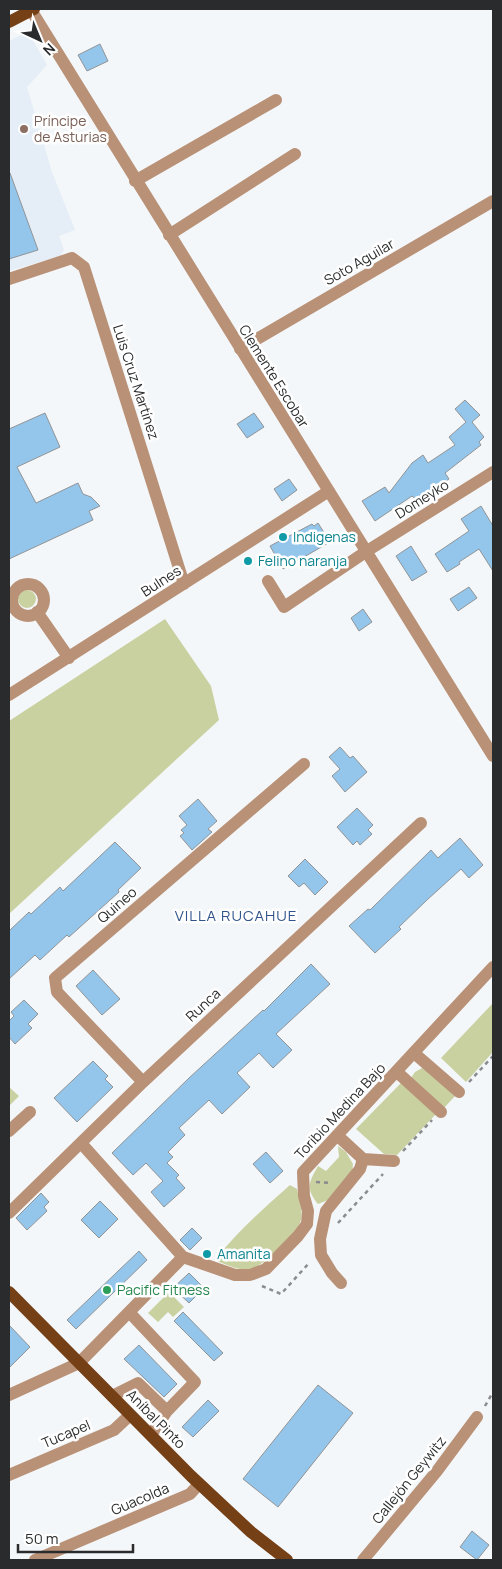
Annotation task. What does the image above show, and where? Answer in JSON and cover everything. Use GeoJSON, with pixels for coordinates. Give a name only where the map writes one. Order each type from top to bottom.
{"type":"FeatureCollection","features":[{"type":"Feature","properties":{"kind":"main road"},"geometry":{"type":"LineString","coordinates":[[9,22],[32,10]]}},
{"type":"Feature","properties":{"kind":"main road","name":"Aníbal Pinto"},"geometry":{"type":"LineString","coordinates":[[9,1292],[199,1484],[251,1532],[287,1560]]}},
{"type":"Feature","properties":{"kind":"street","name":"Clemente Escobar"},"geometry":{"type":"LineString","coordinates":[[32,10],[135,180],[493,756]]}},
{"type":"Feature","properties":{"kind":"street"},"geometry":{"type":"LineString","coordinates":[[135,180],[276,100]]}},
{"type":"Feature","properties":{"kind":"street"},"geometry":{"type":"LineString","coordinates":[[169,235],[295,154]]}},
{"type":"Feature","properties":{"kind":"street","name":"Soto Aguilar"},"geometry":{"type":"LineString","coordinates":[[240,349],[493,201]]}},
{"type":"Feature","properties":{"kind":"street","name":"Luis Cruz Martínez"},"geometry":{"type":"LineString","coordinates":[[9,280],[72,258],[84,266],[184,584]]}},
{"type":"Feature","properties":{"kind":"street","name":"Domeyko"},"geometry":{"type":"LineString","coordinates":[[268,581],[284,607],[367,551],[493,472]]}},
{"type":"Feature","properties":{"kind":"street","name":"Bulnes"},"geometry":{"type":"LineString","coordinates":[[9,696],[328,491]]}},
{"type":"Feature","properties":{"kind":"street"},"geometry":{"type":"LineString","coordinates":[[37,612],[69,658]]}},
{"type":"Feature","properties":{"kind":"street","name":"Quineo"},"geometry":{"type":"LineString","coordinates":[[144,1082],[57,992],[55,978],[304,764]]}},
{"type":"Feature","properties":{"kind":"street","name":"Runca"},"geometry":{"type":"LineString","coordinates":[[9,1213],[144,1082],[421,823]]}},
{"type":"Feature","properties":{"kind":"street","name":"Toribio Medina Bajo"},"geometry":{"type":"LineString","coordinates":[[308,1211],[304,1196],[303,1172],[493,967]]}},
{"type":"Feature","properties":{"kind":"street"},"geometry":{"type":"LineString","coordinates":[[414,1053],[459,1092]]}},
{"type":"Feature","properties":{"kind":"street"},"geometry":{"type":"LineString","coordinates":[[397,1072],[440,1112]]}},
{"type":"Feature","properties":{"kind":"street"},"geometry":{"type":"LineString","coordinates":[[9,1131],[30,1112]]}},
{"type":"Feature","properties":{"kind":"street"},"geometry":{"type":"LineString","coordinates":[[338,1136],[364,1159],[394,1161]]}},
{"type":"Feature","properties":{"kind":"street"},"geometry":{"type":"LineString","coordinates":[[81,1143],[183,1257],[235,1275],[250,1275],[266,1269],[298,1236],[306,1224],[308,1211],[326,1211]]}},
{"type":"Feature","properties":{"kind":"street"},"geometry":{"type":"LineString","coordinates":[[341,1283],[332,1273],[321,1255],[320,1238],[326,1211],[360,1169],[364,1159]]}},
{"type":"Feature","properties":{"kind":"street"},"geometry":{"type":"LineString","coordinates":[[9,1395],[79,1363],[183,1257]]}},
{"type":"Feature","properties":{"kind":"street"},"geometry":{"type":"LineString","coordinates":[[129,1312],[195,1382],[167,1411],[151,1435]]}},
{"type":"Feature","properties":{"kind":"street"},"geometry":{"type":"LineString","coordinates":[[112,1396],[138,1383],[167,1411]]}},
{"type":"Feature","properties":{"kind":"street","name":"Tucapel"},"geometry":{"type":"LineString","coordinates":[[9,1475],[114,1430],[130,1414]]}},
{"type":"Feature","properties":{"kind":"street","name":"Callejón Geywitz"},"geometry":{"type":"LineString","coordinates":[[363,1560],[437,1471],[477,1417]]}},
{"type":"Feature","properties":{"kind":"street","name":"Guacolda"},"geometry":{"type":"LineString","coordinates":[[35,1560],[190,1494],[199,1484]]}},
{"type":"Feature","properties":{"kind":"path"},"geometry":{"type":"LineString","coordinates":[[303,1182],[347,1184]]}},
{"type":"Feature","properties":{"kind":"shaded area","name":"Príncipe de Asturias"},"geometry":{"type":"Polygon","coordinates":[[[28,32],[47,65],[27,87],[52,172],[75,230],[59,236],[64,250],[60,256],[9,271],[9,41],[28,32]]]}},
{"type":"Feature","properties":{"kind":"green space"},"geometry":{"type":"Polygon","coordinates":[[[23,590],[31,590],[36,595],[34,606],[23,608],[18,603],[18,595],[23,590]]]}},
{"type":"Feature","properties":{"kind":"green space"},"geometry":{"type":"Polygon","coordinates":[[[165,619],[211,686],[219,720],[9,914],[9,721],[165,619]]]}},
{"type":"Feature","properties":{"kind":"green space"},"geometry":{"type":"Polygon","coordinates":[[[493,1003],[493,1052],[466,1082],[441,1058],[493,1003]]]}},
{"type":"Feature","properties":{"kind":"green space"},"geometry":{"type":"Polygon","coordinates":[[[422,1068],[456,1095],[444,1108],[411,1078],[415,1072],[422,1068]]]}},
{"type":"Feature","properties":{"kind":"green space"},"geometry":{"type":"Polygon","coordinates":[[[401,1083],[436,1114],[397,1155],[384,1154],[356,1129],[401,1083]]]}},
{"type":"Feature","properties":{"kind":"green space"},"geometry":{"type":"Polygon","coordinates":[[[9,1087],[19,1096],[9,1106],[9,1087]]]}},
{"type":"Feature","properties":{"kind":"green space"},"geometry":{"type":"Polygon","coordinates":[[[338,1146],[346,1152],[353,1164],[352,1172],[331,1199],[318,1204],[311,1194],[312,1176],[318,1166],[326,1171],[339,1157],[338,1146]]]}},
{"type":"Feature","properties":{"kind":"green space"},"geometry":{"type":"Polygon","coordinates":[[[290,1185],[297,1189],[302,1215],[297,1229],[278,1250],[262,1263],[249,1269],[236,1268],[215,1260],[241,1230],[290,1185]]]}},
{"type":"Feature","properties":{"kind":"green space"},"geometry":{"type":"Polygon","coordinates":[[[169,1292],[184,1307],[173,1317],[168,1312],[158,1322],[148,1313],[169,1292]]]}},
{"type":"Feature","properties":{"kind":"building"},"geometry":{"type":"Polygon","coordinates":[[[100,44],[108,61],[87,71],[78,55],[100,44]]]}},
{"type":"Feature","properties":{"kind":"building"},"geometry":{"type":"Polygon","coordinates":[[[9,173],[38,250],[9,259],[9,173]]]}},
{"type":"Feature","properties":{"kind":"building"},"geometry":{"type":"Polygon","coordinates":[[[465,400],[480,415],[472,422],[484,437],[479,442],[481,445],[445,473],[449,479],[418,501],[412,496],[375,521],[362,501],[385,487],[389,493],[412,463],[423,455],[428,463],[455,445],[449,437],[466,422],[455,409],[465,400]]]}},
{"type":"Feature","properties":{"kind":"building"},"geometry":{"type":"Polygon","coordinates":[[[45,413],[60,447],[17,467],[36,503],[78,483],[83,494],[91,497],[100,506],[89,511],[93,520],[9,559],[9,429],[45,413]]]}},
{"type":"Feature","properties":{"kind":"building"},"geometry":{"type":"Polygon","coordinates":[[[254,413],[264,427],[247,438],[237,424],[254,413]]]}},
{"type":"Feature","properties":{"kind":"building"},"geometry":{"type":"Polygon","coordinates":[[[289,479],[297,490],[282,501],[274,489],[289,479]]]}},
{"type":"Feature","properties":{"kind":"building"},"geometry":{"type":"Polygon","coordinates":[[[481,506],[493,526],[493,571],[479,549],[447,572],[435,554],[469,531],[461,519],[481,506]]]}},
{"type":"Feature","properties":{"kind":"building"},"geometry":{"type":"Polygon","coordinates":[[[318,523],[330,542],[283,569],[270,546],[312,524],[314,526],[318,523]]]}},
{"type":"Feature","properties":{"kind":"building"},"geometry":{"type":"Polygon","coordinates":[[[411,546],[427,572],[412,581],[396,556],[411,546]]]}},
{"type":"Feature","properties":{"kind":"building"},"geometry":{"type":"Polygon","coordinates":[[[469,587],[477,598],[458,611],[450,599],[469,587]]]}},
{"type":"Feature","properties":{"kind":"building"},"geometry":{"type":"Polygon","coordinates":[[[363,609],[372,622],[359,631],[351,618],[363,609]]]}},
{"type":"Feature","properties":{"kind":"building"},"geometry":{"type":"Polygon","coordinates":[[[340,747],[350,758],[353,756],[367,772],[345,792],[332,776],[340,769],[329,757],[340,747]]]}},
{"type":"Feature","properties":{"kind":"building"},"geometry":{"type":"Polygon","coordinates":[[[198,799],[217,821],[208,829],[212,832],[192,850],[180,836],[184,833],[181,830],[187,825],[179,816],[198,799]]]}},
{"type":"Feature","properties":{"kind":"building"},"geometry":{"type":"Polygon","coordinates":[[[357,808],[373,825],[368,830],[372,834],[360,845],[357,841],[353,845],[337,827],[357,808]]]}},
{"type":"Feature","properties":{"kind":"building"},"geometry":{"type":"Polygon","coordinates":[[[460,838],[483,865],[469,878],[461,869],[399,927],[401,929],[375,953],[349,926],[368,909],[370,910],[431,850],[438,858],[460,838]]]}},
{"type":"Feature","properties":{"kind":"building"},"geometry":{"type":"Polygon","coordinates":[[[115,842],[141,868],[118,890],[119,892],[69,937],[67,935],[40,960],[35,955],[9,979],[9,931],[60,887],[63,891],[115,842]]]}},
{"type":"Feature","properties":{"kind":"building"},"geometry":{"type":"Polygon","coordinates":[[[305,859],[328,882],[315,895],[304,883],[299,887],[288,876],[305,859]]]}},
{"type":"Feature","properties":{"kind":"building"},"geometry":{"type":"Polygon","coordinates":[[[311,964],[330,984],[276,1034],[292,1050],[273,1068],[259,1053],[237,1073],[250,1087],[222,1114],[209,1100],[179,1128],[185,1135],[168,1152],[173,1157],[167,1163],[179,1175],[176,1178],[185,1188],[164,1207],[151,1192],[163,1181],[146,1163],[133,1175],[112,1153],[189,1078],[264,1011],[311,964]]]}},
{"type":"Feature","properties":{"kind":"building"},"geometry":{"type":"Polygon","coordinates":[[[93,970],[120,999],[102,1015],[76,986],[93,970]]]}},
{"type":"Feature","properties":{"kind":"building"},"geometry":{"type":"Polygon","coordinates":[[[24,1000],[38,1014],[28,1024],[32,1028],[15,1044],[9,1037],[9,1021],[14,1016],[11,1012],[24,1000]]]}},
{"type":"Feature","properties":{"kind":"building"},"geometry":{"type":"Polygon","coordinates":[[[93,1061],[108,1076],[105,1079],[113,1087],[77,1122],[54,1098],[93,1061]]]}},
{"type":"Feature","properties":{"kind":"building"},"geometry":{"type":"Polygon","coordinates":[[[266,1152],[283,1171],[270,1183],[253,1164],[266,1152]]]}},
{"type":"Feature","properties":{"kind":"building"},"geometry":{"type":"Polygon","coordinates":[[[41,1193],[49,1202],[44,1207],[47,1211],[27,1230],[16,1218],[41,1193]]]}},
{"type":"Feature","properties":{"kind":"building"},"geometry":{"type":"Polygon","coordinates":[[[100,1201],[118,1219],[99,1238],[81,1220],[100,1201]]]}},
{"type":"Feature","properties":{"kind":"building"},"geometry":{"type":"Polygon","coordinates":[[[192,1228],[202,1238],[190,1250],[180,1240],[192,1228]]]}},
{"type":"Feature","properties":{"kind":"building","name":"Pacific Fitness"},"geometry":{"type":"Polygon","coordinates":[[[139,1251],[147,1260],[76,1329],[67,1320],[139,1251]]]}},
{"type":"Feature","properties":{"kind":"building"},"geometry":{"type":"Polygon","coordinates":[[[189,1273],[204,1288],[189,1303],[173,1288],[189,1273]]]}},
{"type":"Feature","properties":{"kind":"building"},"geometry":{"type":"Polygon","coordinates":[[[183,1312],[223,1353],[214,1361],[174,1321],[183,1312]]]}},
{"type":"Feature","properties":{"kind":"building"},"geometry":{"type":"Polygon","coordinates":[[[9,1325],[30,1347],[9,1368],[9,1325]]]}},
{"type":"Feature","properties":{"kind":"building"},"geometry":{"type":"Polygon","coordinates":[[[139,1345],[177,1384],[164,1397],[124,1359],[139,1345]]]}},
{"type":"Feature","properties":{"kind":"building"},"geometry":{"type":"Polygon","coordinates":[[[318,1385],[353,1413],[278,1507],[243,1479],[318,1385]]]}},
{"type":"Feature","properties":{"kind":"building"},"geometry":{"type":"Polygon","coordinates":[[[208,1400],[219,1411],[193,1437],[182,1427],[208,1400]]]}},
{"type":"Feature","properties":{"kind":"building"},"geometry":{"type":"Polygon","coordinates":[[[472,1531],[489,1545],[477,1560],[460,1547],[472,1531]]]}},
{"type":"Feature","properties":{"kind":"place","name":"Príncipe de Asturias"},"geometry":{"type":"Point","coordinates":[24,129]}},
{"type":"Feature","properties":{"kind":"place","name":"Indigenas"},"geometry":{"type":"Point","coordinates":[283,537]}},
{"type":"Feature","properties":{"kind":"place","name":"Felino naranja"},"geometry":{"type":"Point","coordinates":[248,561]}},
{"type":"Feature","properties":{"kind":"place","name":"Amanita"},"geometry":{"type":"Point","coordinates":[207,1254]}},
{"type":"Feature","properties":{"kind":"place","name":"Pacific Fitness"},"geometry":{"type":"Point","coordinates":[107,1290]}},
{"type":"Feature","properties":{"kind":"district","name":"VILLA RUCAHUE"},"geometry":{"type":"Point","coordinates":[236,916]}}]}
